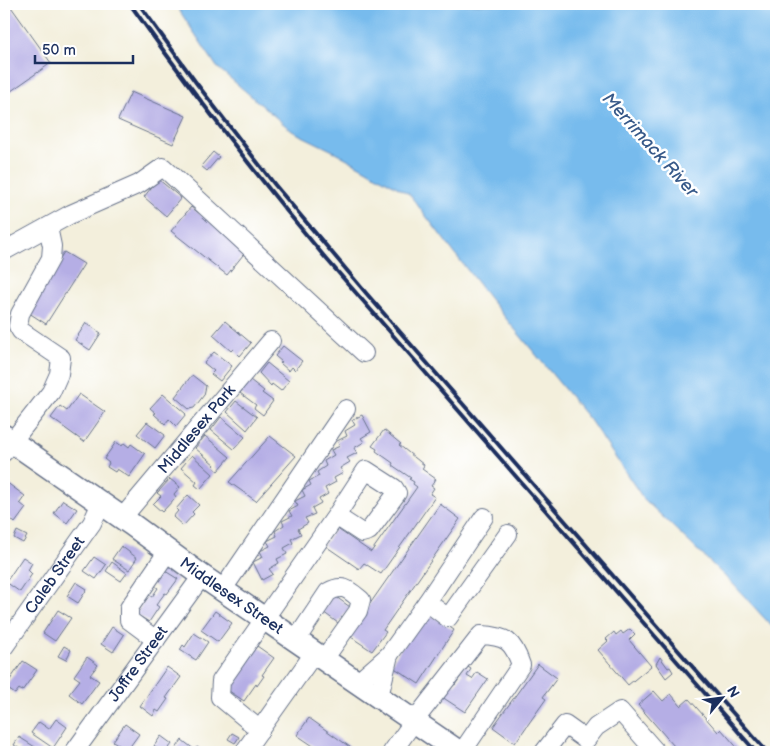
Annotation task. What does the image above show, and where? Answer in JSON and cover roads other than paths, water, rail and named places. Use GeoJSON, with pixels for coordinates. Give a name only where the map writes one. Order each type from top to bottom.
{"type":"FeatureCollection","features":[{"type":"Feature","properties":{"kind":"main road","name":"Middlesex Street"},"geometry":{"type":"LineString","coordinates":[[6,443],[101,503],[202,576],[461,752]]}},
{"type":"Feature","properties":{"kind":"street"},"geometry":{"type":"LineString","coordinates":[[4,251],[72,214],[139,184],[163,167],[364,353]]}},
{"type":"Feature","properties":{"kind":"street"},"geometry":{"type":"LineString","coordinates":[[6,443],[51,392],[59,374],[61,358],[21,331],[18,326],[20,314],[51,258],[52,246],[45,228]]}},
{"type":"Feature","properties":{"kind":"street","name":"Middlesex Park"},"geometry":{"type":"LineString","coordinates":[[122,518],[271,340]]}},
{"type":"Feature","properties":{"kind":"street"},"geometry":{"type":"LineString","coordinates":[[223,589],[346,409]]}},
{"type":"Feature","properties":{"kind":"street","name":"Caleb Street"},"geometry":{"type":"LineString","coordinates":[[4,647],[92,523],[101,503]]}},
{"type":"Feature","properties":{"kind":"street"},"geometry":{"type":"LineString","coordinates":[[260,730],[220,696],[221,681],[336,516]]}},
{"type":"Feature","properties":{"kind":"street"},"geometry":{"type":"LineString","coordinates":[[358,682],[389,655],[484,517]]}},
{"type":"Feature","properties":{"kind":"street"},"geometry":{"type":"LineString","coordinates":[[426,602],[448,618],[508,534]]}},
{"type":"Feature","properties":{"kind":"street"},"geometry":{"type":"LineString","coordinates":[[156,640],[130,620],[129,608],[168,551]]}},
{"type":"Feature","properties":{"kind":"street","name":"Joffre Street"},"geometry":{"type":"LineString","coordinates":[[74,752],[202,576]]}},
{"type":"Feature","properties":{"kind":"street"},"geometry":{"type":"LineString","coordinates":[[244,752],[358,611],[361,600],[346,588],[335,588],[328,592],[296,640]]}},
{"type":"Feature","properties":{"kind":"street"},"geometry":{"type":"LineString","coordinates":[[392,752],[481,635],[499,636],[515,648],[521,665],[461,752]]}},
{"type":"Feature","properties":{"kind":"street"},"geometry":{"type":"LineString","coordinates":[[379,697],[389,655]]}},
{"type":"Feature","properties":{"kind":"street"},"geometry":{"type":"LineString","coordinates":[[544,752],[566,725],[586,740],[596,727],[620,711],[656,752]]}},
{"type":"Feature","properties":{"kind":"water","name":"Merrimack River"},"geometry":{"type":"Polygon","coordinates":[[[175,4],[776,4],[776,631],[735,586],[643,498],[590,420],[489,298],[409,194],[335,152],[292,131],[217,67],[175,4]]]}},
{"type":"Feature","properties":{"kind":"railway"},"geometry":{"type":"LineString","coordinates":[[130,4],[224,131],[323,255],[756,752]]}},
{"type":"Feature","properties":{"kind":"railway"},"geometry":{"type":"LineString","coordinates":[[139,4],[197,84],[275,185],[366,293],[767,752]]}}]}
